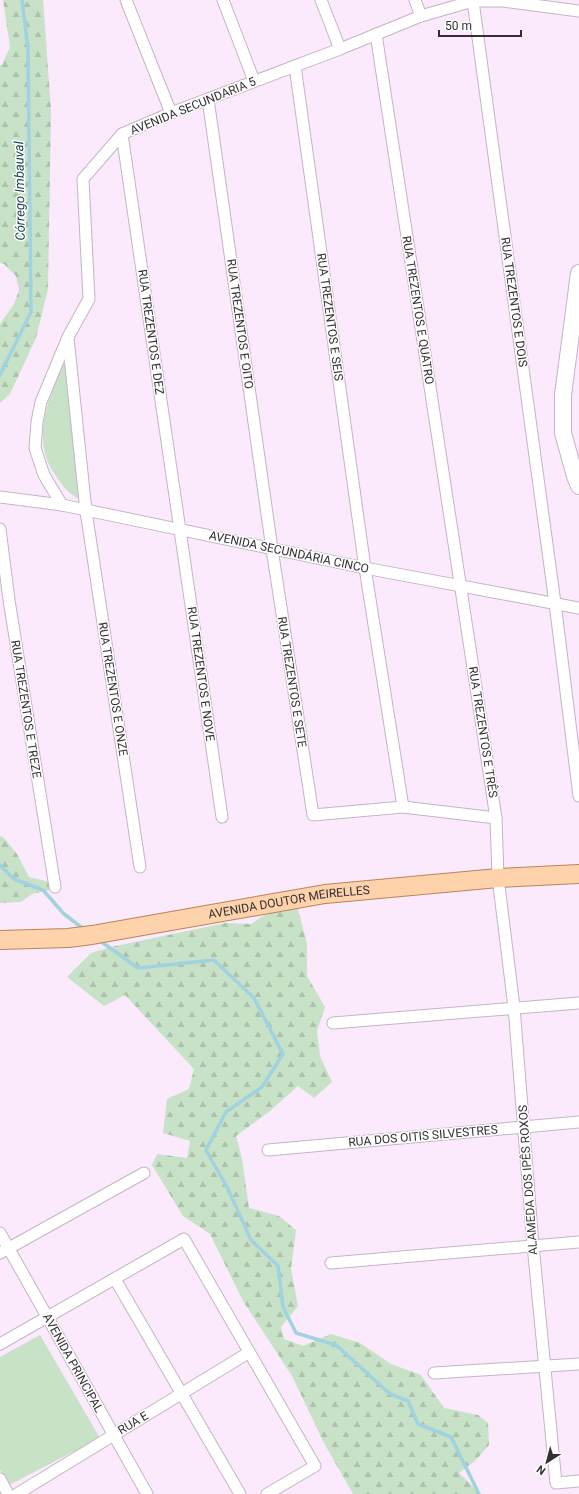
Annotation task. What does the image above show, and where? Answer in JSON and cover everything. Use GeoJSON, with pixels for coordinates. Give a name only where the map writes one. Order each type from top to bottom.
{"type":"FeatureCollection","features":[{"type":"Feature","properties":{"kind":"main road","name":"AVENIDA DOUTOR MEIRELLES"},"geometry":{"type":"LineString","coordinates":[[0,940],[68,938],[325,894],[498,878],[579,874]]}},
{"type":"Feature","properties":{"kind":"street"},"geometry":{"type":"LineString","coordinates":[[126,0],[171,113]]}},
{"type":"Feature","properties":{"kind":"street"},"geometry":{"type":"LineString","coordinates":[[223,0],[254,81]]}},
{"type":"Feature","properties":{"kind":"street"},"geometry":{"type":"LineString","coordinates":[[321,0],[340,49]]}},
{"type":"Feature","properties":{"kind":"street"},"geometry":{"type":"LineString","coordinates":[[415,0],[421,16]]}},
{"type":"Feature","properties":{"kind":"street","name":"AVENIDA SECUNDARIA 5"},"geometry":{"type":"LineString","coordinates":[[62,505],[44,475],[35,448],[41,402],[68,337],[89,299],[83,179],[122,134],[171,113],[340,49],[421,16],[473,1],[502,1],[579,11]]}},
{"type":"Feature","properties":{"kind":"street","name":"RUA TREZENTOS E DOIS"},"geometry":{"type":"LineString","coordinates":[[473,1],[555,603],[579,796]]}},
{"type":"Feature","properties":{"kind":"street","name":"RUA TREZENTOS E QUATRO"},"geometry":{"type":"LineString","coordinates":[[376,34],[460,586]]}},
{"type":"Feature","properties":{"kind":"street","name":"RUA TREZENTOS E SEIS"},"geometry":{"type":"LineString","coordinates":[[296,66],[365,568],[403,807]]}},
{"type":"Feature","properties":{"kind":"street","name":"RUA TREZENTOS E OITO"},"geometry":{"type":"LineString","coordinates":[[208,99],[272,548]]}},
{"type":"Feature","properties":{"kind":"street","name":"RUA TREZENTOS E DEZ"},"geometry":{"type":"LineString","coordinates":[[122,134],[179,530]]}},
{"type":"Feature","properties":{"kind":"street"},"geometry":{"type":"LineString","coordinates":[[579,275],[564,387],[563,432],[579,486]]}},
{"type":"Feature","properties":{"kind":"street","name":"RUA TREZENTOS E ONZE"},"geometry":{"type":"LineString","coordinates":[[68,337],[86,511],[140,867]]}},
{"type":"Feature","properties":{"kind":"street","name":"AVENIDA SECUNDÁRIA CINCO"},"geometry":{"type":"LineString","coordinates":[[0,497],[62,505],[365,568],[579,608]]}},
{"type":"Feature","properties":{"kind":"street","name":"RUA TREZENTOS E TREZE"},"geometry":{"type":"LineString","coordinates":[[0,529],[4,601],[55,887]]}},
{"type":"Feature","properties":{"kind":"street","name":"RUA TREZENTOS E NOVE"},"geometry":{"type":"LineString","coordinates":[[179,530],[222,817]]}},
{"type":"Feature","properties":{"kind":"street","name":"RUA TREZENTOS E SETE"},"geometry":{"type":"LineString","coordinates":[[272,548],[313,815],[403,807]]}},
{"type":"Feature","properties":{"kind":"street","name":"RUA TREZENTOS E TRÊS"},"geometry":{"type":"LineString","coordinates":[[460,586],[496,818],[498,878]]}},
{"type":"Feature","properties":{"kind":"street"},"geometry":{"type":"LineString","coordinates":[[403,807],[496,818]]}},
{"type":"Feature","properties":{"kind":"street","name":"ALAMEDA DOS IPÊS ROXOS"},"geometry":{"type":"LineString","coordinates":[[498,878],[514,1007],[525,1127],[533,1246],[546,1367],[556,1483],[579,1481]]}},
{"type":"Feature","properties":{"kind":"street"},"geometry":{"type":"LineString","coordinates":[[333,1023],[514,1007],[579,1003]]}},
{"type":"Feature","properties":{"kind":"street","name":"RUA DOS OITIS SILVESTRES"},"geometry":{"type":"LineString","coordinates":[[268,1150],[579,1122]]}},
{"type":"Feature","properties":{"kind":"street"},"geometry":{"type":"LineString","coordinates":[[4,1250],[144,1174]]}},
{"type":"Feature","properties":{"kind":"street","name":"AVENIDA PRINCIPAL"},"geometry":{"type":"LineString","coordinates":[[0,1233],[4,1250],[48,1317],[147,1494]]}},
{"type":"Feature","properties":{"kind":"street"},"geometry":{"type":"LineString","coordinates":[[0,1344],[184,1239],[248,1353],[315,1466],[267,1494]]}},
{"type":"Feature","properties":{"kind":"street"},"geometry":{"type":"LineString","coordinates":[[331,1263],[579,1242]]}},
{"type":"Feature","properties":{"kind":"street"},"geometry":{"type":"LineString","coordinates":[[115,1279],[240,1494]]}},
{"type":"Feature","properties":{"kind":"street","name":"RUA E"},"geometry":{"type":"LineString","coordinates":[[18,1494],[248,1353]]}},
{"type":"Feature","properties":{"kind":"street"},"geometry":{"type":"LineString","coordinates":[[434,1373],[579,1364]]}},
{"type":"Feature","properties":{"kind":"street"},"geometry":{"type":"LineString","coordinates":[[0,1479],[8,1494]]}},
{"type":"Feature","properties":{"kind":"green space"},"geometry":{"type":"Polygon","coordinates":[[[3,0],[43,0],[51,110],[48,289],[36,338],[10,394],[0,403],[0,324],[14,304],[19,290],[16,276],[4,264],[0,263],[0,65],[2,65],[10,47],[3,0]]]}},
{"type":"Feature","properties":{"kind":"green space"},"geometry":{"type":"Polygon","coordinates":[[[66,357],[82,501],[70,493],[56,476],[48,462],[44,447],[43,432],[45,416],[54,386],[66,357]]]}},
{"type":"Feature","properties":{"kind":"green space"},"geometry":{"type":"Polygon","coordinates":[[[0,836],[3,837],[17,854],[29,877],[50,882],[51,890],[32,894],[21,902],[0,903],[0,836]]]}},
{"type":"Feature","properties":{"kind":"green space"},"geometry":{"type":"Polygon","coordinates":[[[298,909],[307,944],[307,976],[325,1007],[317,1031],[320,1056],[332,1082],[314,1098],[298,1086],[270,1111],[236,1136],[242,1159],[249,1208],[279,1216],[296,1230],[291,1269],[298,1306],[281,1327],[284,1339],[303,1346],[331,1334],[360,1343],[391,1364],[421,1375],[444,1408],[478,1415],[488,1423],[489,1445],[476,1460],[459,1473],[481,1494],[353,1494],[324,1443],[292,1376],[243,1301],[210,1234],[183,1216],[152,1165],[157,1154],[187,1158],[190,1141],[163,1133],[167,1099],[189,1089],[194,1069],[125,995],[104,1006],[67,977],[91,953],[111,947],[225,923],[251,924],[271,911],[298,909]]]}},
{"type":"Feature","properties":{"kind":"green space"},"geometry":{"type":"Polygon","coordinates":[[[40,1335],[100,1438],[9,1485],[0,1470],[0,1357],[40,1335]]]}},
{"type":"Feature","properties":{"kind":"waterway","name":"Córrego Imbauval"},"geometry":{"type":"LineString","coordinates":[[0,375],[31,312],[28,48],[22,0]]}},
{"type":"Feature","properties":{"kind":"waterway","name":"Córrego Imbauval"},"geometry":{"type":"LineString","coordinates":[[0,865],[14,879],[43,890],[64,914],[85,930]]}},
{"type":"Feature","properties":{"kind":"waterway","name":"Córrego Imbauval"},"geometry":{"type":"LineString","coordinates":[[99,940],[138,968],[214,960],[254,998],[283,1054],[262,1087],[226,1112],[206,1150],[228,1189],[251,1240],[278,1266],[283,1307],[296,1333],[336,1345],[390,1394],[408,1401],[418,1424],[451,1437],[479,1494]]}}]}
